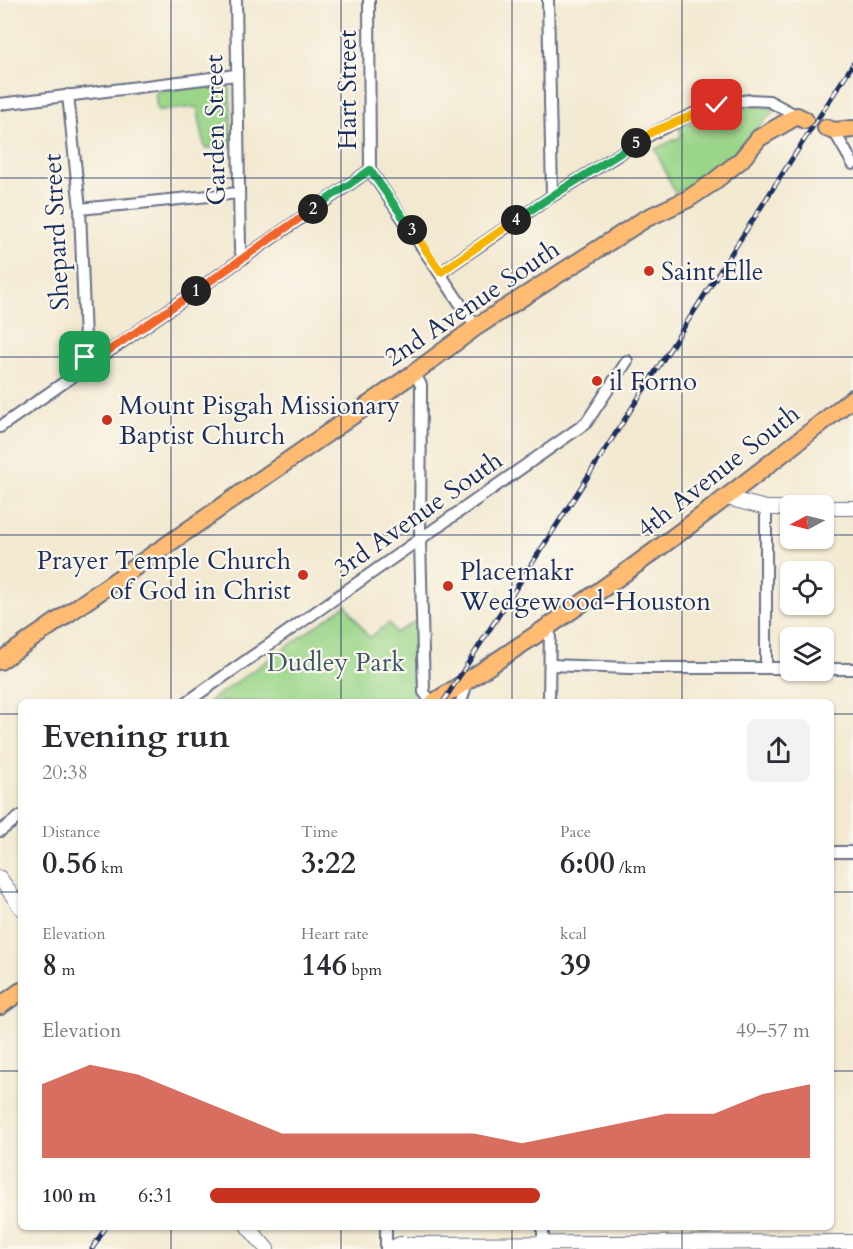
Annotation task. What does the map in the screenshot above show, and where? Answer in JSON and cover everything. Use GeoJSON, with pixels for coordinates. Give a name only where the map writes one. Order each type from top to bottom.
{"type":"FeatureCollection","features":[{"type":"Feature","properties":{"kind":"main road","name":"2nd Avenue South"},"geometry":{"type":"LineString","coordinates":[[0,662],[414,373],[476,327],[645,219],[688,199],[741,160],[759,138],[801,118]]}},
{"type":"Feature","properties":{"kind":"main road"},"geometry":{"type":"LineString","coordinates":[[830,129],[853,129]]}},
{"type":"Feature","properties":{"kind":"main road","name":"4th Avenue South"},"geometry":{"type":"LineString","coordinates":[[438,699],[550,626],[727,498],[853,398]]}},
{"type":"Feature","properties":{"kind":"main road"},"geometry":{"type":"LineString","coordinates":[[0,1006],[18,993]]}},
{"type":"Feature","properties":{"kind":"street","name":"Garden Street"},"geometry":{"type":"LineString","coordinates":[[236,0],[240,250],[244,258]]}},
{"type":"Feature","properties":{"kind":"street","name":"Hart Street"},"geometry":{"type":"LineString","coordinates":[[369,0],[370,170],[476,327]]}},
{"type":"Feature","properties":{"kind":"street"},"geometry":{"type":"LineString","coordinates":[[548,0],[552,196]]}},
{"type":"Feature","properties":{"kind":"street"},"geometry":{"type":"LineString","coordinates":[[0,104],[236,75]]}},
{"type":"Feature","properties":{"kind":"street","name":"Shepard Street"},"geometry":{"type":"LineString","coordinates":[[68,94],[80,209],[81,284],[86,366]]}},
{"type":"Feature","properties":{"kind":"street"},"geometry":{"type":"LineString","coordinates":[[441,272],[552,196],[652,132],[717,105],[750,100],[769,101],[801,118]]}},
{"type":"Feature","properties":{"kind":"street"},"geometry":{"type":"LineString","coordinates":[[830,129],[853,164]]}},
{"type":"Feature","properties":{"kind":"street"},"geometry":{"type":"LineString","coordinates":[[0,427],[370,170]]}},
{"type":"Feature","properties":{"kind":"street"},"geometry":{"type":"LineString","coordinates":[[80,209],[239,193]]}},
{"type":"Feature","properties":{"kind":"street","name":"3rd Avenue South"},"geometry":{"type":"LineString","coordinates":[[191,699],[586,423],[627,361]]}},
{"type":"Feature","properties":{"kind":"street"},"geometry":{"type":"LineString","coordinates":[[414,373],[421,385],[420,540],[424,692],[430,699]]}},
{"type":"Feature","properties":{"kind":"street"},"geometry":{"type":"LineString","coordinates":[[727,498],[766,508],[780,508]]}},
{"type":"Feature","properties":{"kind":"street"},"geometry":{"type":"LineString","coordinates":[[766,508],[766,668]]}},
{"type":"Feature","properties":{"kind":"street"},"geometry":{"type":"LineString","coordinates":[[834,508],[853,508]]}},
{"type":"Feature","properties":{"kind":"street"},"geometry":{"type":"LineString","coordinates":[[549,699],[550,626]]}},
{"type":"Feature","properties":{"kind":"street"},"geometry":{"type":"LineString","coordinates":[[550,665],[630,668],[780,668]]}},
{"type":"Feature","properties":{"kind":"street"},"geometry":{"type":"LineString","coordinates":[[834,669],[853,669]]}},
{"type":"Feature","properties":{"kind":"street"},"geometry":{"type":"LineString","coordinates":[[462,699],[468,680]]}},
{"type":"Feature","properties":{"kind":"street"},"geometry":{"type":"LineString","coordinates":[[0,831],[18,818]]}},
{"type":"Feature","properties":{"kind":"street"},"geometry":{"type":"LineString","coordinates":[[834,852],[853,852]]}},
{"type":"Feature","properties":{"kind":"street"},"geometry":{"type":"LineString","coordinates":[[0,878],[18,904]]}},
{"type":"Feature","properties":{"kind":"street"},"geometry":{"type":"LineString","coordinates":[[251,1230],[267,1249]]}},
{"type":"Feature","properties":{"kind":"street"},"geometry":{"type":"LineString","coordinates":[[386,1230],[388,1249],[400,1244],[701,1246],[853,1242]]}},
{"type":"Feature","properties":{"kind":"street"},"geometry":{"type":"LineString","coordinates":[[543,1230],[543,1246]]}},
{"type":"Feature","properties":{"kind":"green space"},"geometry":{"type":"Polygon","coordinates":[[[226,84],[230,88],[232,146],[205,148],[197,107],[157,111],[155,91],[226,84]]]}},
{"type":"Feature","properties":{"kind":"green space"},"geometry":{"type":"Polygon","coordinates":[[[752,105],[772,108],[773,112],[720,167],[704,179],[675,193],[655,149],[682,136],[679,127],[717,112],[752,105]]]}},
{"type":"Feature","properties":{"kind":"green space","name":"Dudley Park"},"geometry":{"type":"Polygon","coordinates":[[[346,605],[369,638],[389,623],[396,633],[415,621],[414,687],[410,699],[212,699],[346,605]]]}},
{"type":"Feature","properties":{"kind":"railway"},"geometry":{"type":"LineString","coordinates":[[445,699],[853,64]]}},
{"type":"Feature","properties":{"kind":"railway"},"geometry":{"type":"LineString","coordinates":[[92,1249],[104,1230]]}},
{"type":"Feature","properties":{"kind":"place","name":"Saint Elle"},"geometry":{"type":"Point","coordinates":[649,271]}},
{"type":"Feature","properties":{"kind":"place","name":"il Forno"},"geometry":{"type":"Point","coordinates":[597,381]}},
{"type":"Feature","properties":{"kind":"place","name":"Mount Pisgah Missionary Baptist Church"},"geometry":{"type":"Point","coordinates":[107,420]}},
{"type":"Feature","properties":{"kind":"place","name":"Prayer Temple Church of God in Christ"},"geometry":{"type":"Point","coordinates":[303,575]}},
{"type":"Feature","properties":{"kind":"place","name":"Placemakr Wedgewood-Houston"},"geometry":{"type":"Point","coordinates":[448,586]}},
{"type":"Feature","properties":{"kind":"route"},"geometry":{"type":"LineString","coordinates":[[85,357],[86,366],[370,170],[441,272],[552,196],[652,132],[717,105]]}}]}
